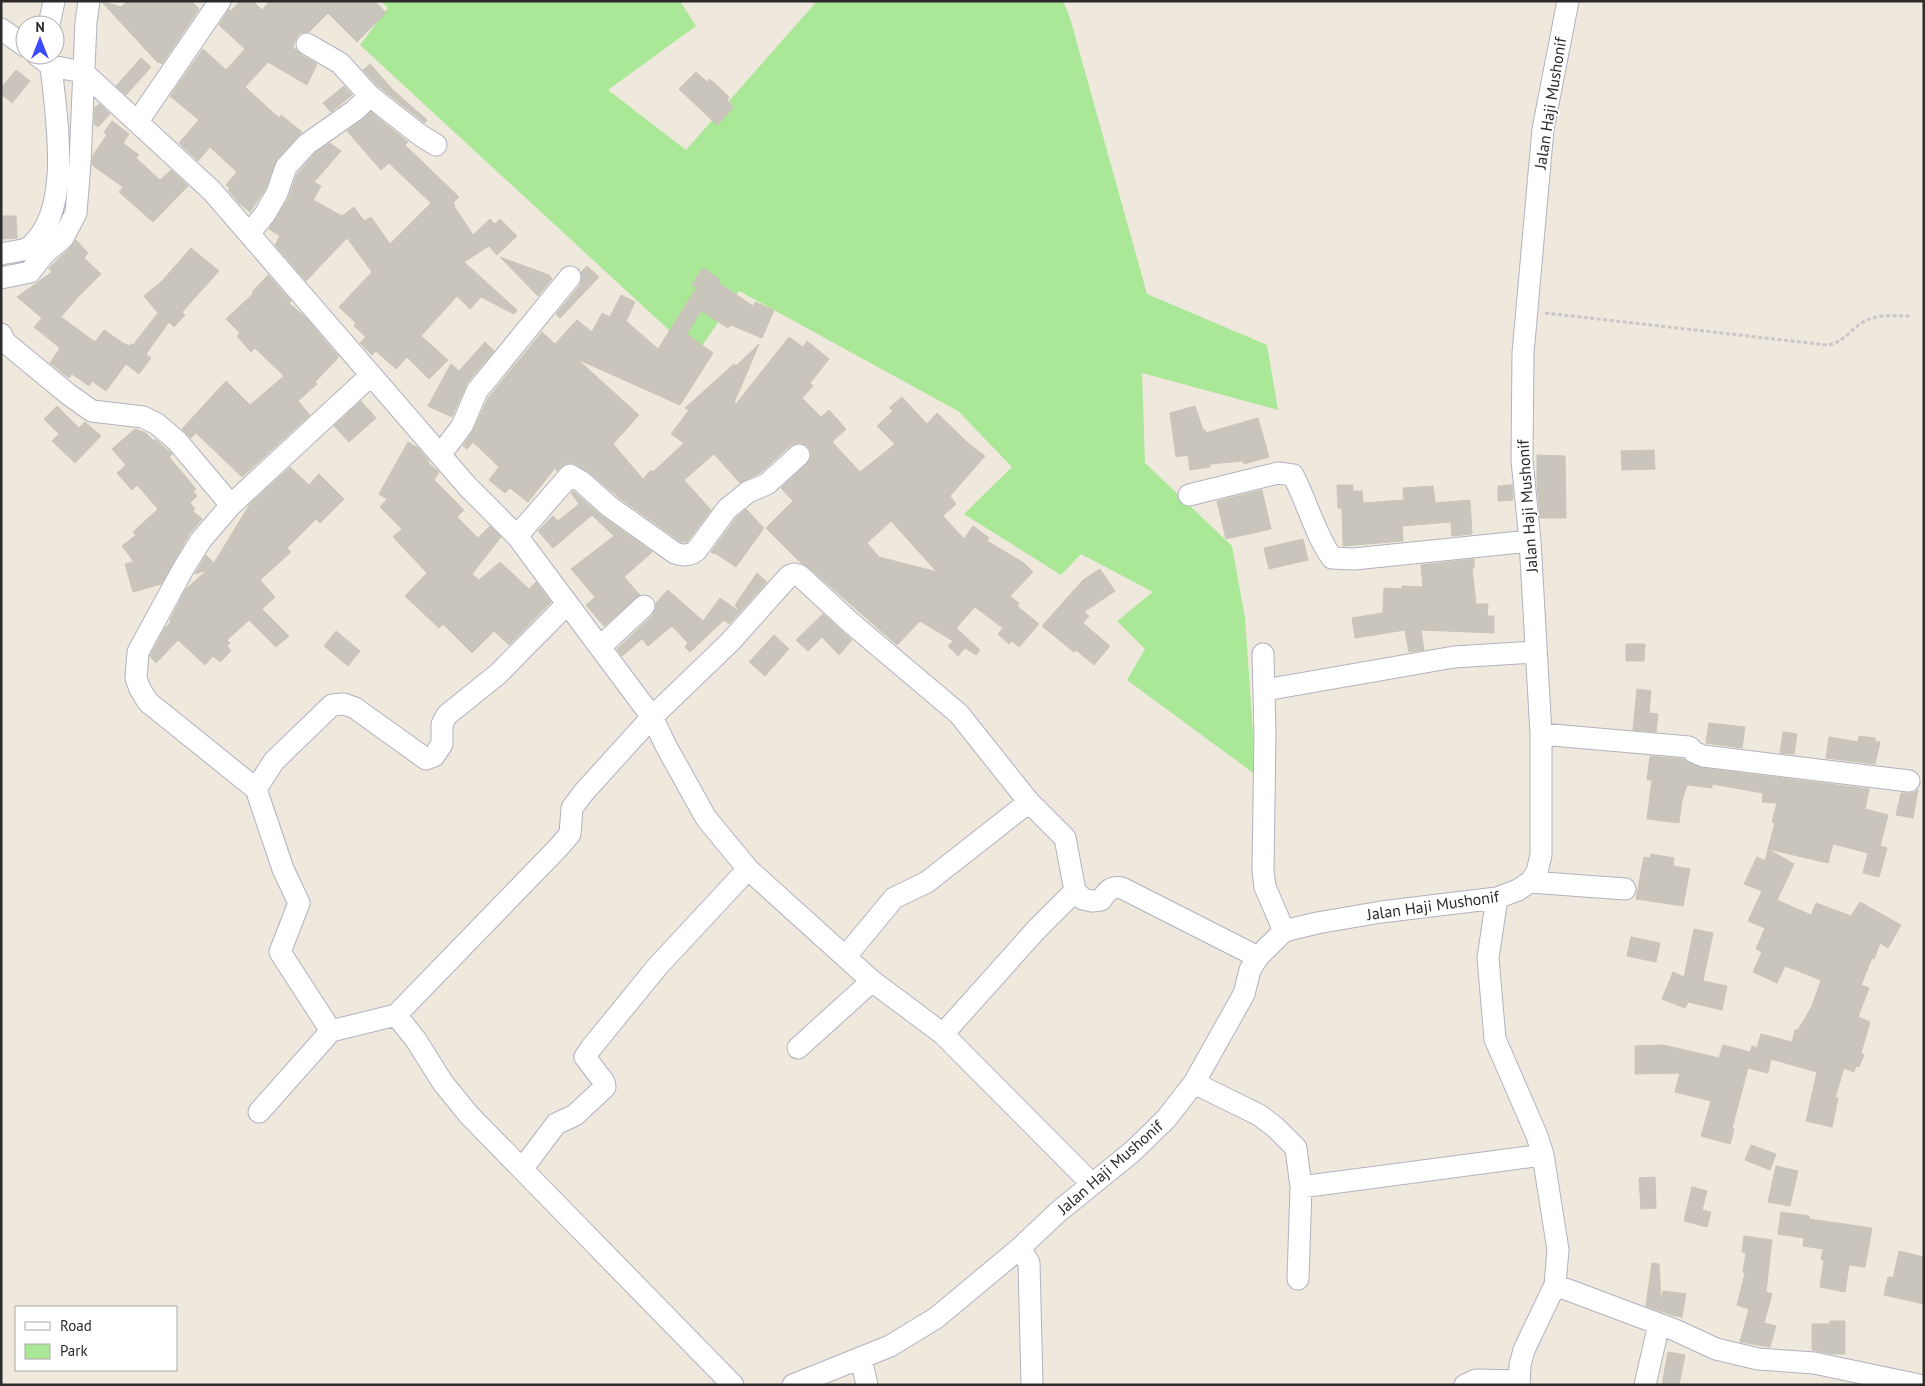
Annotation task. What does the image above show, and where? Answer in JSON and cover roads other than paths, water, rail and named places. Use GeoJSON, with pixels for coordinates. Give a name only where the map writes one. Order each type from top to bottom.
{"type":"FeatureCollection","features":[{"type":"Feature","properties":{"kind":"street"},"geometry":{"type":"LineString","coordinates":[[51,15],[54,1]]}},
{"type":"Feature","properties":{"kind":"street"},"geometry":{"type":"LineString","coordinates":[[65,45],[86,22],[89,1]]}},
{"type":"Feature","properties":{"kind":"street"},"geometry":{"type":"LineString","coordinates":[[138,121],[220,1]]}},
{"type":"Feature","properties":{"kind":"street","name":"Jalan Haji Mushonif"},"geometry":{"type":"LineString","coordinates":[[793,1385],[890,1346],[936,1318],[1020,1248],[1058,1212],[1132,1152],[1166,1119],[1194,1084],[1244,994],[1250,970],[1258,957],[1284,931],[1317,923],[1381,912],[1497,898],[1518,890],[1530,882],[1537,872],[1541,855],[1541,734],[1530,541],[1522,460],[1523,353],[1543,129],[1568,1]]}},
{"type":"Feature","properties":{"kind":"street"},"geometry":{"type":"LineString","coordinates":[[1,29],[15,38]]}},
{"type":"Feature","properties":{"kind":"street"},"geometry":{"type":"LineString","coordinates":[[307,44],[340,63],[370,96],[420,135],[436,145]]}},
{"type":"Feature","properties":{"kind":"street"},"geometry":{"type":"LineString","coordinates":[[1,254],[29,248],[47,226],[58,190],[58,128],[51,65]]}},
{"type":"Feature","properties":{"kind":"street"},"geometry":{"type":"LineString","coordinates":[[1,278],[30,272],[44,254],[63,238],[76,213],[80,163],[52,65]]}},
{"type":"Feature","properties":{"kind":"street"},"geometry":{"type":"LineString","coordinates":[[57,65],[138,121],[212,191],[468,488],[517,536],[652,717],[706,818],[748,869],[872,981],[943,1034],[1092,1184]]}},
{"type":"Feature","properties":{"kind":"street"},"geometry":{"type":"LineString","coordinates":[[249,234],[266,214],[277,192],[286,167],[308,144],[354,111],[370,96]]}},
{"type":"Feature","properties":{"kind":"street"},"geometry":{"type":"LineString","coordinates":[[440,455],[462,426],[477,391],[570,277]]}},
{"type":"Feature","properties":{"kind":"street"},"geometry":{"type":"LineString","coordinates":[[1,334],[6,342],[61,389],[92,411],[143,417],[157,424],[177,441],[231,505]]}},
{"type":"Feature","properties":{"kind":"street"},"geometry":{"type":"LineString","coordinates":[[331,1032],[280,952],[299,903],[283,869],[256,789],[148,702],[136,678],[138,652],[201,540],[231,505],[370,376]]}},
{"type":"Feature","properties":{"kind":"street"},"geometry":{"type":"LineString","coordinates":[[517,536],[570,475],[582,482],[610,507],[675,552],[680,555],[691,554],[696,551],[727,509],[748,492],[767,484],[799,455]]}},
{"type":"Feature","properties":{"kind":"street"},"geometry":{"type":"LineString","coordinates":[[1189,495],[1278,474],[1293,475],[1305,498],[1324,546],[1332,558],[1354,559],[1530,541]]}},
{"type":"Feature","properties":{"kind":"street"},"geometry":{"type":"LineString","coordinates":[[259,1112],[331,1032],[396,1015],[570,834],[572,808],[576,801],[652,717],[730,642],[789,576],[794,574],[799,575],[850,622],[959,714],[1030,802],[1065,838],[1075,891],[1083,899],[1101,900],[1109,889],[1115,887],[1122,888],[1258,957]]}},
{"type":"Feature","properties":{"kind":"street"},"geometry":{"type":"LineString","coordinates":[[256,789],[274,761],[332,705],[344,704],[355,708],[426,759],[434,756],[442,744],[444,736],[442,724],[446,715],[498,674],[567,604]]}},
{"type":"Feature","properties":{"kind":"street"},"geometry":{"type":"LineString","coordinates":[[600,647],[644,606]]}},
{"type":"Feature","properties":{"kind":"street"},"geometry":{"type":"LineString","coordinates":[[1265,690],[1454,656],[1535,652]]}},
{"type":"Feature","properties":{"kind":"street"},"geometry":{"type":"LineString","coordinates":[[1263,654],[1265,690],[1263,871],[1265,887],[1284,931]]}},
{"type":"Feature","properties":{"kind":"street"},"geometry":{"type":"LineString","coordinates":[[1541,734],[1689,747],[1694,752],[1703,756],[1908,781]]}},
{"type":"Feature","properties":{"kind":"street"},"geometry":{"type":"LineString","coordinates":[[846,956],[894,898],[927,882],[1030,802]]}},
{"type":"Feature","properties":{"kind":"street"},"geometry":{"type":"LineString","coordinates":[[523,1168],[556,1124],[575,1115],[605,1087],[604,1082],[585,1057],[591,1048],[657,967],[748,869]]}},
{"type":"Feature","properties":{"kind":"street"},"geometry":{"type":"LineString","coordinates":[[1530,882],[1626,889]]}},
{"type":"Feature","properties":{"kind":"street"},"geometry":{"type":"LineString","coordinates":[[943,1034],[1036,930],[1075,891]]}},
{"type":"Feature","properties":{"kind":"street"},"geometry":{"type":"LineString","coordinates":[[1465,1385],[1476,1380],[1519,1383],[1524,1350],[1554,1285],[1558,1250],[1543,1155],[1538,1136],[1496,1039],[1488,958],[1497,898]]}},
{"type":"Feature","properties":{"kind":"street"},"geometry":{"type":"LineString","coordinates":[[798,1048],[872,981]]}},
{"type":"Feature","properties":{"kind":"street"},"geometry":{"type":"LineString","coordinates":[[396,1015],[416,1040],[443,1083],[469,1115],[523,1168],[733,1385]]}},
{"type":"Feature","properties":{"kind":"street"},"geometry":{"type":"LineString","coordinates":[[1194,1084],[1259,1115],[1288,1138],[1296,1148],[1301,1187],[1298,1279]]}},
{"type":"Feature","properties":{"kind":"street"},"geometry":{"type":"LineString","coordinates":[[1301,1187],[1543,1155]]}},
{"type":"Feature","properties":{"kind":"street"},"geometry":{"type":"LineString","coordinates":[[1020,1248],[1028,1263],[1032,1385]]}},
{"type":"Feature","properties":{"kind":"street"},"geometry":{"type":"LineString","coordinates":[[1554,1285],[1659,1324],[1716,1349],[1758,1359],[1814,1363],[1919,1385]]}},
{"type":"Feature","properties":{"kind":"street"},"geometry":{"type":"LineString","coordinates":[[1646,1385],[1659,1324]]}},
{"type":"Feature","properties":{"kind":"street"},"geometry":{"type":"LineString","coordinates":[[860,1358],[867,1385]]}}]}
